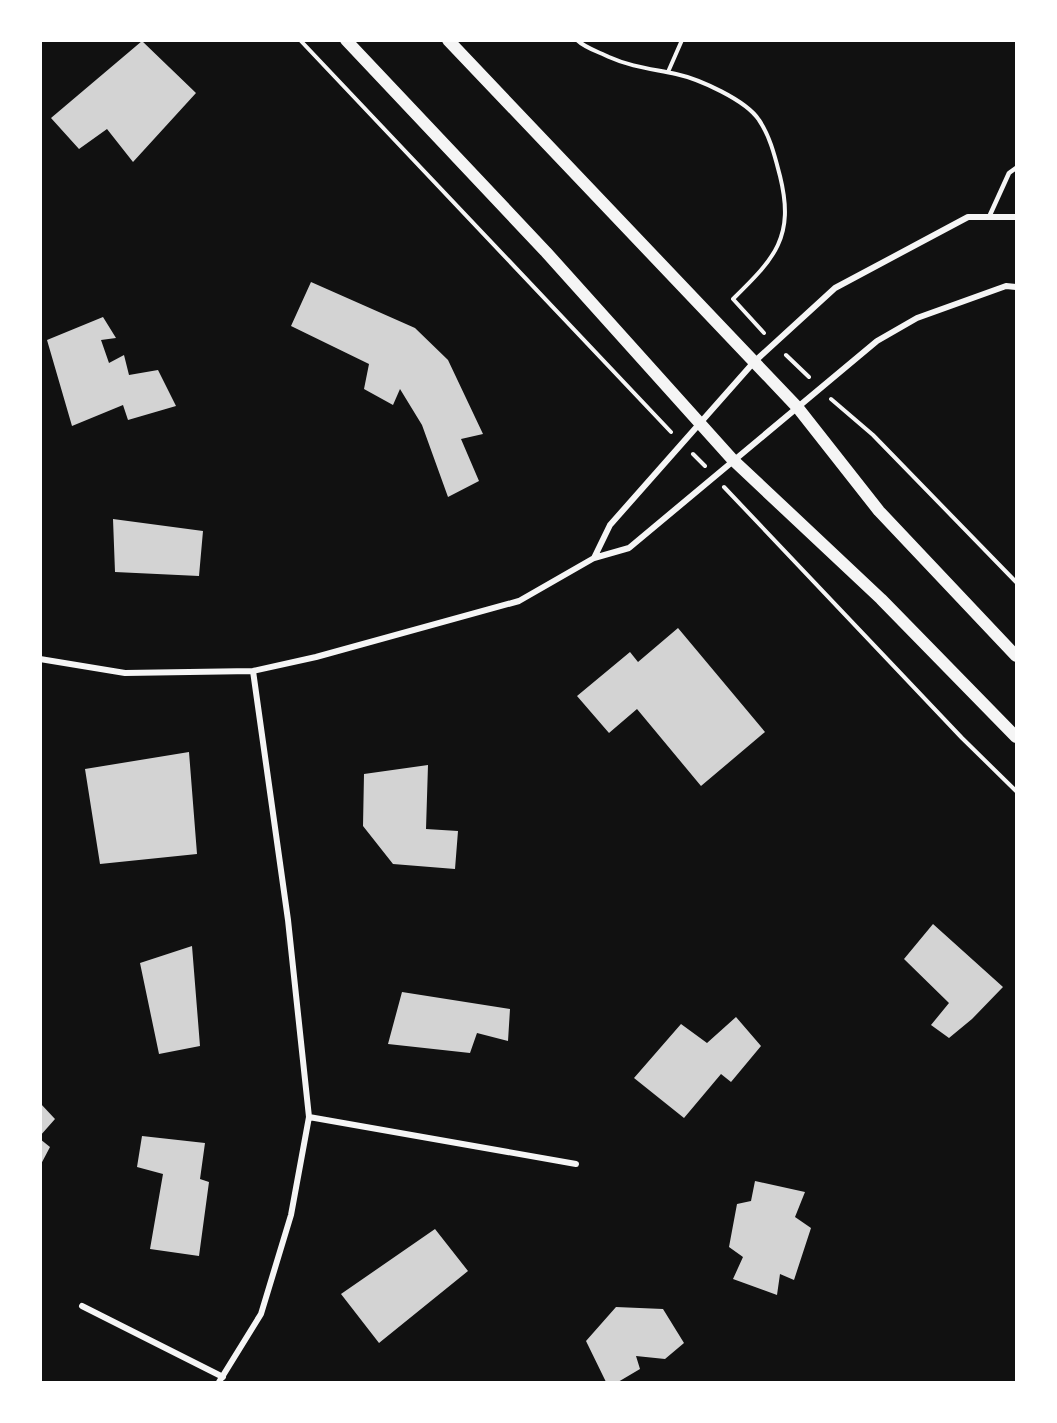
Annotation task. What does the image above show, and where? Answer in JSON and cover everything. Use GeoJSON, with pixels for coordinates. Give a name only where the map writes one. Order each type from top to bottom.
{"type":"FeatureCollection","features":[{"type":"Feature","properties":{"kind":"main road"},"geometry":{"type":"LineString","coordinates":[[346,40],[546,252],[732,459],[881,599],[1017,737]]}},
{"type":"Feature","properties":{"kind":"main road"},"geometry":{"type":"LineString","coordinates":[[448,40],[798,408],[879,511],[1017,656]]}},
{"type":"Feature","properties":{"kind":"street"},"geometry":{"type":"LineString","coordinates":[[594,558],[610,525],[700,422],[754,362],[835,288],[968,217],[1017,217]]}},
{"type":"Feature","properties":{"kind":"street"},"geometry":{"type":"LineString","coordinates":[[40,659],[125,674],[252,671],[316,657],[519,601],[594,558],[629,548],[732,459],[798,408],[877,341],[917,318],[1006,286],[1017,287]]}},
{"type":"Feature","properties":{"kind":"street"},"geometry":{"type":"LineString","coordinates":[[82,1306],[221,1380],[261,1314],[291,1215],[309,1117],[288,921],[252,671]]}},
{"type":"Feature","properties":{"kind":"street"},"geometry":{"type":"LineString","coordinates":[[309,1117],[576,1164]]}},
{"type":"Feature","properties":{"kind":"lane"},"geometry":{"type":"LineString","coordinates":[[989,217],[1009,173],[1017,168]]}},
{"type":"Feature","properties":{"kind":"path"},"geometry":{"type":"LineString","coordinates":[[300,40],[954,729],[1017,791]]}},
{"type":"Feature","properties":{"kind":"path"},"geometry":{"type":"LineString","coordinates":[[577,40],[626,64],[668,72],[713,88],[739,102],[758,119],[774,152],[786,200],[785,231],[771,260],[733,299],[774,344],[820,389],[873,435],[1017,582]]}},
{"type":"Feature","properties":{"kind":"path"},"geometry":{"type":"LineString","coordinates":[[668,72],[682,40]]}},
{"type":"Feature","properties":{"kind":"building"},"geometry":{"type":"Polygon","coordinates":[[[142,41],[196,93],[133,162],[107,129],[79,149],[51,118],[142,41]]]}},
{"type":"Feature","properties":{"kind":"building"},"geometry":{"type":"Polygon","coordinates":[[[311,282],[415,328],[448,360],[483,434],[461,439],[479,481],[448,497],[422,425],[400,389],[393,405],[364,389],[369,364],[291,326],[311,282]]]}},
{"type":"Feature","properties":{"kind":"building"},"geometry":{"type":"Polygon","coordinates":[[[103,317],[116,338],[101,340],[109,363],[124,355],[129,375],[158,370],[176,406],[128,420],[123,405],[72,426],[47,340],[103,317]]]}},
{"type":"Feature","properties":{"kind":"building"},"geometry":{"type":"Polygon","coordinates":[[[113,519],[203,531],[199,576],[115,572],[113,519]]]}},
{"type":"Feature","properties":{"kind":"building"},"geometry":{"type":"Polygon","coordinates":[[[678,628],[765,732],[701,786],[637,709],[609,733],[577,696],[630,652],[638,662],[678,628]]]}},
{"type":"Feature","properties":{"kind":"building"},"geometry":{"type":"Polygon","coordinates":[[[189,752],[197,854],[100,864],[85,769],[189,752]]]}},
{"type":"Feature","properties":{"kind":"building"},"geometry":{"type":"Polygon","coordinates":[[[428,765],[426,829],[458,831],[455,869],[393,864],[363,826],[364,774],[428,765]]]}},
{"type":"Feature","properties":{"kind":"building"},"geometry":{"type":"Polygon","coordinates":[[[933,924],[1003,987],[972,1019],[949,1038],[931,1025],[949,1003],[904,959],[933,924]]]}},
{"type":"Feature","properties":{"kind":"building"},"geometry":{"type":"Polygon","coordinates":[[[192,946],[200,1046],[159,1054],[140,963],[192,946]]]}},
{"type":"Feature","properties":{"kind":"building"},"geometry":{"type":"Polygon","coordinates":[[[402,992],[510,1009],[508,1041],[477,1033],[470,1053],[388,1044],[402,992]]]}},
{"type":"Feature","properties":{"kind":"building"},"geometry":{"type":"Polygon","coordinates":[[[736,1017],[761,1046],[731,1082],[721,1074],[684,1118],[634,1078],[681,1024],[707,1043],[736,1017]]]}},
{"type":"Feature","properties":{"kind":"building"},"geometry":{"type":"Polygon","coordinates":[[[40,1103],[55,1119],[40,1136],[40,1103]]]}},
{"type":"Feature","properties":{"kind":"building"},"geometry":{"type":"Polygon","coordinates":[[[142,1136],[205,1143],[200,1179],[209,1182],[199,1256],[150,1249],[163,1174],[137,1167],[142,1136]]]}},
{"type":"Feature","properties":{"kind":"building"},"geometry":{"type":"Polygon","coordinates":[[[40,1139],[50,1147],[40,1166],[40,1139]]]}},
{"type":"Feature","properties":{"kind":"building"},"geometry":{"type":"Polygon","coordinates":[[[755,1181],[805,1192],[795,1217],[811,1228],[794,1280],[780,1274],[777,1295],[733,1279],[743,1257],[729,1247],[737,1204],[751,1201],[755,1181]]]}},
{"type":"Feature","properties":{"kind":"building"},"geometry":{"type":"Polygon","coordinates":[[[435,1229],[468,1271],[379,1343],[341,1294],[435,1229]]]}},
{"type":"Feature","properties":{"kind":"building"},"geometry":{"type":"Polygon","coordinates":[[[616,1307],[663,1309],[684,1343],[665,1359],[636,1356],[640,1369],[618,1382],[606,1382],[586,1341],[616,1307]]]}}]}
